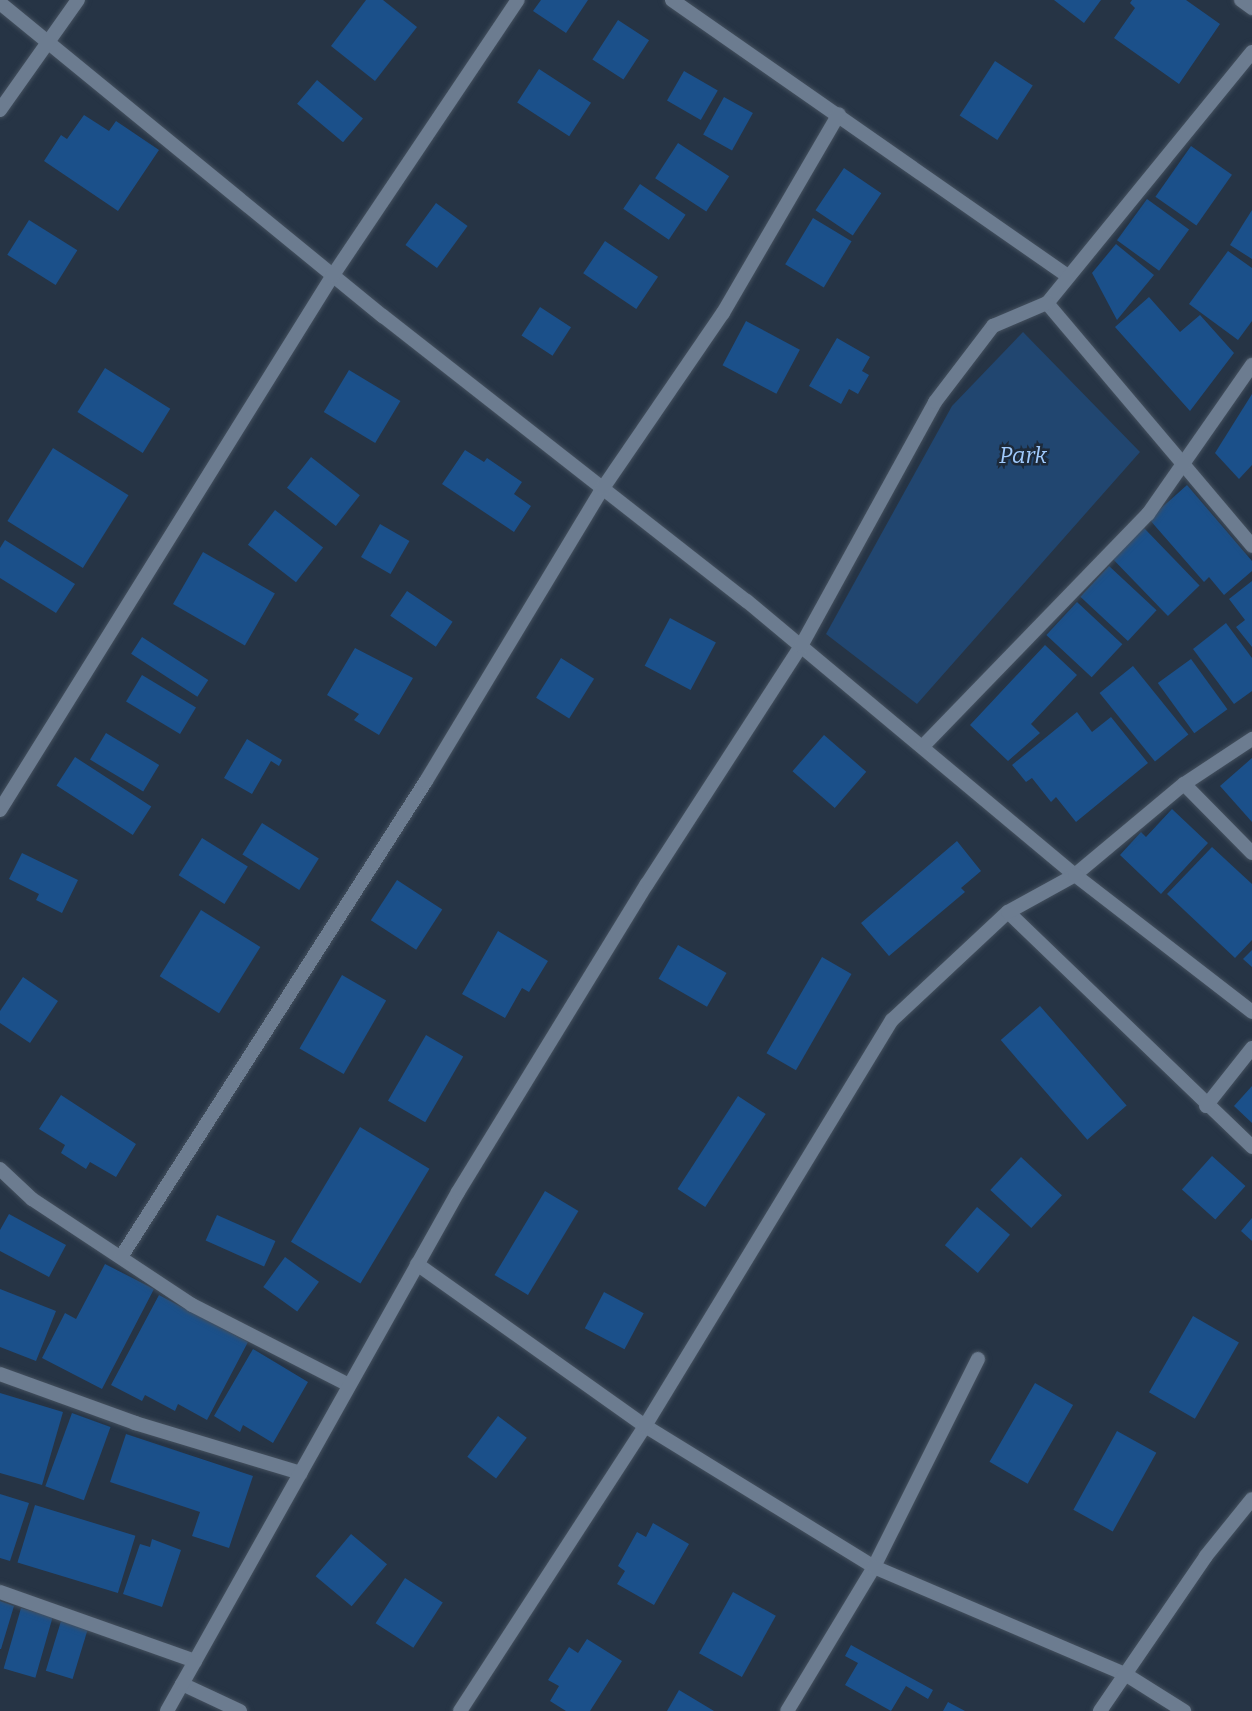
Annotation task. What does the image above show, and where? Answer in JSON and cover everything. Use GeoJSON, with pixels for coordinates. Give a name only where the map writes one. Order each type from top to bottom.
{"type":"FeatureCollection","features":[{"type":"Feature","properties":{"kind":"street"},"geometry":{"type":"LineString","coordinates":[[0,110],[78,0]]}},
{"type":"Feature","properties":{"kind":"street"},"geometry":{"type":"LineString","coordinates":[[0,810],[333,275],[518,0]]}},
{"type":"Feature","properties":{"kind":"street"},"geometry":{"type":"LineString","coordinates":[[672,0],[1068,276]]}},
{"type":"Feature","properties":{"kind":"street"},"geometry":{"type":"LineString","coordinates":[[1241,0],[1252,8]]}},
{"type":"Feature","properties":{"kind":"street"},"geometry":{"type":"LineString","coordinates":[[0,3],[333,275],[924,745],[1075,876],[1252,1012]]}},
{"type":"Feature","properties":{"kind":"street"},"geometry":{"type":"LineString","coordinates":[[167,1711],[301,1473],[347,1384],[417,1264],[647,884],[801,646],[935,402],[993,326],[1046,303],[1252,52]]}},
{"type":"Feature","properties":{"kind":"street"},"geometry":{"type":"LineString","coordinates":[[121,1257],[426,781],[603,488],[723,313],[839,114]]}},
{"type":"Feature","properties":{"kind":"street"},"geometry":{"type":"LineString","coordinates":[[1046,303],[1142,419],[1184,461],[1252,546]]}},
{"type":"Feature","properties":{"kind":"street"},"geometry":{"type":"LineString","coordinates":[[924,745],[1148,514],[1252,365]]}},
{"type":"Feature","properties":{"kind":"street"},"geometry":{"type":"LineString","coordinates":[[460,1711],[645,1426],[892,1020],[1008,912],[1075,876],[1184,784],[1252,739]]}},
{"type":"Feature","properties":{"kind":"street"},"geometry":{"type":"LineString","coordinates":[[1184,784],[1252,853]]}},
{"type":"Feature","properties":{"kind":"street"},"geometry":{"type":"LineString","coordinates":[[1008,912],[1206,1106],[1252,1147]]}},
{"type":"Feature","properties":{"kind":"street"},"geometry":{"type":"LineString","coordinates":[[1206,1106],[1252,1048]]}},
{"type":"Feature","properties":{"kind":"street"},"geometry":{"type":"LineString","coordinates":[[0,1169],[32,1199],[192,1305],[347,1384]]}},
{"type":"Feature","properties":{"kind":"street"},"geometry":{"type":"LineString","coordinates":[[417,1264],[645,1426],[874,1567],[1125,1674],[1184,1711]]}},
{"type":"Feature","properties":{"kind":"street"},"geometry":{"type":"LineString","coordinates":[[787,1711],[874,1567],[978,1359]]}},
{"type":"Feature","properties":{"kind":"street"},"geometry":{"type":"LineString","coordinates":[[0,1374],[135,1423],[301,1473]]}},
{"type":"Feature","properties":{"kind":"street"},"geometry":{"type":"LineString","coordinates":[[1100,1711],[1206,1556],[1252,1499]]}},
{"type":"Feature","properties":{"kind":"street"},"geometry":{"type":"LineString","coordinates":[[0,1591],[195,1661]]}},
{"type":"Feature","properties":{"kind":"street"},"geometry":{"type":"LineString","coordinates":[[183,1684],[240,1711]]}},
{"type":"Feature","properties":{"kind":"green space","name":"Park"},"geometry":{"type":"Polygon","coordinates":[[[1023,332],[1140,452],[917,704],[826,634],[952,406],[1023,332]]]}},
{"type":"Feature","properties":{"kind":"building"},"geometry":{"type":"Polygon","coordinates":[[[366,0],[383,0],[417,27],[375,81],[331,46],[366,0]]]}},
{"type":"Feature","properties":{"kind":"building"},"geometry":{"type":"Polygon","coordinates":[[[541,0],[588,0],[566,33],[533,11],[541,0]]]}},
{"type":"Feature","properties":{"kind":"building"},"geometry":{"type":"Polygon","coordinates":[[[1054,0],[1101,0],[1084,23],[1054,0]]]}},
{"type":"Feature","properties":{"kind":"building"},"geometry":{"type":"Polygon","coordinates":[[[1132,0],[1186,0],[1220,24],[1179,84],[1114,38],[1135,8],[1130,3],[1132,0]]]}},
{"type":"Feature","properties":{"kind":"building"},"geometry":{"type":"Polygon","coordinates":[[[618,20],[649,40],[623,80],[592,59],[618,20]]]}},
{"type":"Feature","properties":{"kind":"building"},"geometry":{"type":"Polygon","coordinates":[[[995,61],[1033,86],[997,140],[960,116],[995,61]]]}},
{"type":"Feature","properties":{"kind":"building"},"geometry":{"type":"Polygon","coordinates":[[[539,69],[591,103],[569,136],[517,103],[539,69]]]}},
{"type":"Feature","properties":{"kind":"building"},"geometry":{"type":"Polygon","coordinates":[[[684,71],[718,90],[701,120],[667,100],[684,71]]]}},
{"type":"Feature","properties":{"kind":"building"},"geometry":{"type":"Polygon","coordinates":[[[317,80],[363,119],[343,142],[297,104],[317,80]]]}},
{"type":"Feature","properties":{"kind":"building"},"geometry":{"type":"Polygon","coordinates":[[[724,97],[753,113],[732,151],[703,135],[724,97]]]}},
{"type":"Feature","properties":{"kind":"building"},"geometry":{"type":"Polygon","coordinates":[[[84,115],[109,131],[116,121],[159,150],[118,211],[44,161],[61,135],[67,139],[84,115]]]}},
{"type":"Feature","properties":{"kind":"building"},"geometry":{"type":"Polygon","coordinates":[[[678,143],[729,176],[706,211],[655,178],[678,143]]]}},
{"type":"Feature","properties":{"kind":"building"},"geometry":{"type":"Polygon","coordinates":[[[1191,146],[1232,175],[1196,225],[1155,197],[1191,146]]]}},
{"type":"Feature","properties":{"kind":"building"},"geometry":{"type":"Polygon","coordinates":[[[844,168],[881,193],[853,235],[815,210],[844,168]]]}},
{"type":"Feature","properties":{"kind":"building"},"geometry":{"type":"Polygon","coordinates":[[[640,184],[686,215],[669,240],[623,209],[640,184]]]}},
{"type":"Feature","properties":{"kind":"building"},"geometry":{"type":"Polygon","coordinates":[[[1147,199],[1189,230],[1159,271],[1117,240],[1147,199]]]}},
{"type":"Feature","properties":{"kind":"building"},"geometry":{"type":"Polygon","coordinates":[[[436,203],[468,226],[437,268],[405,245],[436,203]]]}},
{"type":"Feature","properties":{"kind":"building"},"geometry":{"type":"Polygon","coordinates":[[[1252,210],[1252,259],[1230,245],[1252,210]]]}},
{"type":"Feature","properties":{"kind":"building"},"geometry":{"type":"Polygon","coordinates":[[[813,218],[852,241],[824,287],[785,264],[813,218]]]}},
{"type":"Feature","properties":{"kind":"building"},"geometry":{"type":"Polygon","coordinates":[[[29,220],[77,250],[56,285],[7,255],[29,220]]]}},
{"type":"Feature","properties":{"kind":"building"},"geometry":{"type":"Polygon","coordinates":[[[605,241],[658,277],[636,309],[583,273],[605,241]]]}},
{"type":"Feature","properties":{"kind":"building"},"geometry":{"type":"Polygon","coordinates":[[[1116,244],[1154,275],[1117,320],[1092,273],[1116,244]]]}},
{"type":"Feature","properties":{"kind":"building"},"geometry":{"type":"Polygon","coordinates":[[[1228,251],[1252,268],[1252,321],[1238,340],[1189,304],[1228,251]]]}},
{"type":"Feature","properties":{"kind":"building"},"geometry":{"type":"Polygon","coordinates":[[[1149,297],[1180,332],[1200,315],[1234,353],[1190,411],[1115,327],[1149,297]]]}},
{"type":"Feature","properties":{"kind":"building"},"geometry":{"type":"Polygon","coordinates":[[[540,307],[571,327],[553,356],[521,336],[540,307]]]}},
{"type":"Feature","properties":{"kind":"building"},"geometry":{"type":"Polygon","coordinates":[[[746,321],[800,350],[776,394],[723,365],[746,321]]]}},
{"type":"Feature","properties":{"kind":"building"},"geometry":{"type":"Polygon","coordinates":[[[837,338],[870,357],[862,371],[869,375],[858,394],[849,389],[841,404],[809,386],[837,338]]]}},
{"type":"Feature","properties":{"kind":"building"},"geometry":{"type":"Polygon","coordinates":[[[105,368],[170,409],[143,453],[77,412],[105,368]]]}},
{"type":"Feature","properties":{"kind":"building"},"geometry":{"type":"Polygon","coordinates":[[[349,370],[400,401],[375,443],[324,412],[349,370]]]}},
{"type":"Feature","properties":{"kind":"building"},"geometry":{"type":"Polygon","coordinates":[[[1252,394],[1252,465],[1239,479],[1215,453],[1252,394]]]}},
{"type":"Feature","properties":{"kind":"building"},"geometry":{"type":"Polygon","coordinates":[[[53,448],[128,495],[83,568],[7,521],[53,448]]]}},
{"type":"Feature","properties":{"kind":"building"},"geometry":{"type":"Polygon","coordinates":[[[465,450],[484,462],[487,458],[522,482],[514,494],[531,506],[514,532],[442,484],[465,450]]]}},
{"type":"Feature","properties":{"kind":"building"},"geometry":{"type":"Polygon","coordinates":[[[311,457],[360,495],[336,526],[287,488],[311,457]]]}},
{"type":"Feature","properties":{"kind":"building"},"geometry":{"type":"Polygon","coordinates":[[[1187,485],[1252,561],[1252,571],[1224,595],[1209,577],[1204,582],[1149,519],[1187,485]]]}},
{"type":"Feature","properties":{"kind":"building"},"geometry":{"type":"Polygon","coordinates":[[[275,510],[323,548],[296,582],[248,545],[275,510]]]}},
{"type":"Feature","properties":{"kind":"building"},"geometry":{"type":"Polygon","coordinates":[[[380,524],[409,541],[390,574],[361,557],[380,524]]]}},
{"type":"Feature","properties":{"kind":"building"},"geometry":{"type":"Polygon","coordinates":[[[1144,528],[1200,586],[1168,616],[1112,559],[1144,528]]]}},
{"type":"Feature","properties":{"kind":"building"},"geometry":{"type":"Polygon","coordinates":[[[5,540],[75,584],[56,613],[0,578],[0,548],[5,540]]]}},
{"type":"Feature","properties":{"kind":"building"},"geometry":{"type":"Polygon","coordinates":[[[203,552],[275,594],[245,645],[173,604],[203,552]]]}},
{"type":"Feature","properties":{"kind":"building"},"geometry":{"type":"Polygon","coordinates":[[[1109,566],[1157,610],[1128,641],[1080,597],[1109,566]]]}},
{"type":"Feature","properties":{"kind":"building"},"geometry":{"type":"Polygon","coordinates":[[[1252,581],[1252,647],[1236,627],[1245,620],[1229,599],[1252,581]]]}},
{"type":"Feature","properties":{"kind":"building"},"geometry":{"type":"Polygon","coordinates":[[[407,591],[453,622],[436,647],[390,616],[407,591]]]}},
{"type":"Feature","properties":{"kind":"building"},"geometry":{"type":"Polygon","coordinates":[[[1077,602],[1122,644],[1092,677],[1046,635],[1077,602]]]}},
{"type":"Feature","properties":{"kind":"building"},"geometry":{"type":"Polygon","coordinates":[[[670,618],[716,642],[691,690],[645,666],[670,618]]]}},
{"type":"Feature","properties":{"kind":"building"},"geometry":{"type":"Polygon","coordinates":[[[1226,623],[1252,658],[1252,691],[1234,704],[1193,649],[1226,623]]]}},
{"type":"Feature","properties":{"kind":"building"},"geometry":{"type":"Polygon","coordinates":[[[142,637],[208,680],[197,697],[131,654],[142,637]]]}},
{"type":"Feature","properties":{"kind":"building"},"geometry":{"type":"Polygon","coordinates":[[[1045,645],[1077,675],[1031,724],[1040,733],[1008,761],[970,725],[1045,645]]]}},
{"type":"Feature","properties":{"kind":"building"},"geometry":{"type":"Polygon","coordinates":[[[355,648],[413,678],[379,735],[354,720],[359,714],[327,695],[355,648]]]}},
{"type":"Feature","properties":{"kind":"building"},"geometry":{"type":"Polygon","coordinates":[[[561,658],[594,679],[569,719],[536,698],[561,658]]]}},
{"type":"Feature","properties":{"kind":"building"},"geometry":{"type":"Polygon","coordinates":[[[1191,659],[1227,709],[1194,733],[1158,683],[1191,659]]]}},
{"type":"Feature","properties":{"kind":"building"},"geometry":{"type":"Polygon","coordinates":[[[1133,666],[1188,734],[1155,761],[1100,693],[1133,666]]]}},
{"type":"Feature","properties":{"kind":"building"},"geometry":{"type":"Polygon","coordinates":[[[142,675],[196,707],[180,734],[126,702],[142,675]]]}},
{"type":"Feature","properties":{"kind":"building"},"geometry":{"type":"Polygon","coordinates":[[[1077,712],[1092,732],[1111,717],[1148,763],[1076,822],[1056,797],[1051,802],[1032,778],[1026,782],[1012,765],[1077,712]]]}},
{"type":"Feature","properties":{"kind":"building"},"geometry":{"type":"Polygon","coordinates":[[[106,733],[159,765],[143,792],[90,760],[106,733]]]}},
{"type":"Feature","properties":{"kind":"building"},"geometry":{"type":"Polygon","coordinates":[[[824,735],[866,772],[835,808],[793,771],[824,735]]]}},
{"type":"Feature","properties":{"kind":"building"},"geometry":{"type":"Polygon","coordinates":[[[247,739],[282,760],[279,766],[271,761],[252,794],[224,778],[247,739]]]}},
{"type":"Feature","properties":{"kind":"building"},"geometry":{"type":"Polygon","coordinates":[[[75,757],[151,807],[133,835],[56,786],[75,757]]]}},
{"type":"Feature","properties":{"kind":"building"},"geometry":{"type":"Polygon","coordinates":[[[1252,758],[1252,822],[1220,786],[1252,758]]]}},
{"type":"Feature","properties":{"kind":"building"},"geometry":{"type":"Polygon","coordinates":[[[1172,809],[1208,843],[1161,894],[1120,855],[1141,832],[1146,837],[1172,809]]]}},
{"type":"Feature","properties":{"kind":"building"},"geometry":{"type":"Polygon","coordinates":[[[262,823],[319,859],[299,890],[242,854],[262,823]]]}},
{"type":"Feature","properties":{"kind":"building"},"geometry":{"type":"Polygon","coordinates":[[[202,838],[248,867],[224,904],[179,875],[202,838]]]}},
{"type":"Feature","properties":{"kind":"building"},"geometry":{"type":"Polygon","coordinates":[[[957,841],[981,871],[961,888],[965,892],[889,956],[861,923],[957,841]]]}},
{"type":"Feature","properties":{"kind":"building"},"geometry":{"type":"Polygon","coordinates":[[[1212,847],[1252,884],[1252,940],[1235,958],[1167,894],[1212,847]]]}},
{"type":"Feature","properties":{"kind":"building"},"geometry":{"type":"Polygon","coordinates":[[[22,853],[78,880],[62,913],[36,900],[39,894],[9,879],[22,853]]]}},
{"type":"Feature","properties":{"kind":"building"},"geometry":{"type":"Polygon","coordinates":[[[397,880],[442,909],[416,950],[371,920],[397,880]]]}},
{"type":"Feature","properties":{"kind":"building"},"geometry":{"type":"Polygon","coordinates":[[[201,910],[260,947],[219,1013],[160,976],[201,910]]]}},
{"type":"Feature","properties":{"kind":"building"},"geometry":{"type":"Polygon","coordinates":[[[498,931],[548,961],[529,992],[522,988],[505,1018],[462,994],[498,931]]]}},
{"type":"Feature","properties":{"kind":"building"},"geometry":{"type":"Polygon","coordinates":[[[678,945],[726,973],[707,1007],[658,979],[678,945]]]}},
{"type":"Feature","properties":{"kind":"building"},"geometry":{"type":"Polygon","coordinates":[[[1252,950],[1252,967],[1243,959],[1252,950]]]}},
{"type":"Feature","properties":{"kind":"building"},"geometry":{"type":"Polygon","coordinates":[[[822,957],[851,974],[796,1070],[766,1053],[822,957]]]}},
{"type":"Feature","properties":{"kind":"building"},"geometry":{"type":"Polygon","coordinates":[[[342,975],[386,1000],[344,1074],[300,1049],[342,975]]]}},
{"type":"Feature","properties":{"kind":"building"},"geometry":{"type":"Polygon","coordinates":[[[23,977],[58,1001],[30,1043],[0,1023],[0,1011],[23,977]]]}},
{"type":"Feature","properties":{"kind":"building"},"geometry":{"type":"Polygon","coordinates":[[[1040,1006],[1127,1106],[1087,1140],[1001,1040],[1040,1006]]]}},
{"type":"Feature","properties":{"kind":"building"},"geometry":{"type":"Polygon","coordinates":[[[426,1035],[463,1056],[425,1122],[388,1101],[426,1035]]]}},
{"type":"Feature","properties":{"kind":"building"},"geometry":{"type":"Polygon","coordinates":[[[1252,1086],[1252,1123],[1234,1106],[1252,1086]]]}},
{"type":"Feature","properties":{"kind":"building"},"geometry":{"type":"Polygon","coordinates":[[[61,1095],[136,1144],[116,1177],[90,1162],[86,1169],[61,1153],[65,1145],[39,1129],[61,1095]]]}},
{"type":"Feature","properties":{"kind":"building"},"geometry":{"type":"Polygon","coordinates":[[[738,1096],[766,1114],[705,1207],[678,1189],[738,1096]]]}},
{"type":"Feature","properties":{"kind":"building"},"geometry":{"type":"Polygon","coordinates":[[[360,1127],[429,1169],[360,1284],[291,1242],[360,1127]]]}},
{"type":"Feature","properties":{"kind":"building"},"geometry":{"type":"Polygon","coordinates":[[[1212,1156],[1245,1186],[1215,1220],[1182,1189],[1212,1156]]]}},
{"type":"Feature","properties":{"kind":"building"},"geometry":{"type":"Polygon","coordinates":[[[1021,1157],[1062,1195],[1031,1228],[990,1190],[1021,1157]]]}},
{"type":"Feature","properties":{"kind":"building"},"geometry":{"type":"Polygon","coordinates":[[[545,1191],[578,1211],[528,1295],[495,1275],[545,1191]]]}},
{"type":"Feature","properties":{"kind":"building"},"geometry":{"type":"Polygon","coordinates":[[[977,1207],[1010,1235],[978,1273],[945,1245],[977,1207]]]}},
{"type":"Feature","properties":{"kind":"building"},"geometry":{"type":"Polygon","coordinates":[[[9,1214],[66,1245],[49,1277],[0,1251],[0,1230],[9,1214]]]}},
{"type":"Feature","properties":{"kind":"building"},"geometry":{"type":"Polygon","coordinates":[[[217,1215],[275,1241],[264,1267],[206,1241],[217,1215]]]}},
{"type":"Feature","properties":{"kind":"building"},"geometry":{"type":"Polygon","coordinates":[[[1252,1218],[1252,1241],[1241,1231],[1252,1218]]]}},
{"type":"Feature","properties":{"kind":"building"},"geometry":{"type":"Polygon","coordinates":[[[285,1257],[319,1282],[297,1312],[263,1287],[285,1257]]]}},
{"type":"Feature","properties":{"kind":"building"},"geometry":{"type":"Polygon","coordinates":[[[105,1264],[154,1289],[102,1389],[42,1358],[65,1313],[76,1319],[105,1264]]]}},
{"type":"Feature","properties":{"kind":"building"},"geometry":{"type":"Polygon","coordinates":[[[0,1289],[56,1311],[36,1361],[0,1347],[0,1289]]]}},
{"type":"Feature","properties":{"kind":"building"},"geometry":{"type":"Polygon","coordinates":[[[604,1292],[644,1313],[624,1349],[585,1328],[604,1292]]]}},
{"type":"Feature","properties":{"kind":"building"},"geometry":{"type":"Polygon","coordinates":[[[159,1295],[248,1342],[207,1420],[178,1404],[175,1411],[145,1395],[142,1401],[111,1385],[159,1295]]]}},
{"type":"Feature","properties":{"kind":"building"},"geometry":{"type":"Polygon","coordinates":[[[1193,1316],[1239,1342],[1195,1419],[1149,1392],[1193,1316]]]}},
{"type":"Feature","properties":{"kind":"building"},"geometry":{"type":"Polygon","coordinates":[[[253,1349],[308,1382],[273,1443],[243,1425],[240,1432],[214,1416],[253,1349]]]}},
{"type":"Feature","properties":{"kind":"building"},"geometry":{"type":"Polygon","coordinates":[[[1035,1383],[1073,1405],[1028,1484],[990,1462],[1035,1383]]]}},
{"type":"Feature","properties":{"kind":"building"},"geometry":{"type":"Polygon","coordinates":[[[0,1393],[63,1412],[42,1485],[0,1473],[0,1393]]]}},
{"type":"Feature","properties":{"kind":"building"},"geometry":{"type":"Polygon","coordinates":[[[72,1413],[111,1427],[84,1500],[45,1486],[72,1413]]]}},
{"type":"Feature","properties":{"kind":"building"},"geometry":{"type":"Polygon","coordinates":[[[498,1416],[527,1438],[496,1478],[467,1457],[498,1416]]]}},
{"type":"Feature","properties":{"kind":"building"},"geometry":{"type":"Polygon","coordinates":[[[1117,1431],[1156,1453],[1113,1532],[1073,1510],[1117,1431]]]}},
{"type":"Feature","properties":{"kind":"building"},"geometry":{"type":"Polygon","coordinates":[[[126,1434],[253,1476],[229,1548],[192,1536],[200,1512],[110,1482],[126,1434]]]}},
{"type":"Feature","properties":{"kind":"building"},"geometry":{"type":"Polygon","coordinates":[[[0,1494],[29,1503],[10,1561],[0,1558],[0,1494]]]}},
{"type":"Feature","properties":{"kind":"building"},"geometry":{"type":"Polygon","coordinates":[[[35,1505],[135,1536],[118,1593],[17,1562],[35,1505]]]}},
{"type":"Feature","properties":{"kind":"building"},"geometry":{"type":"Polygon","coordinates":[[[653,1523],[689,1544],[654,1605],[617,1584],[625,1571],[618,1566],[637,1532],[646,1537],[653,1523]]]}},
{"type":"Feature","properties":{"kind":"building"},"geometry":{"type":"Polygon","coordinates":[[[351,1534],[387,1564],[352,1606],[316,1576],[351,1534]]]}},
{"type":"Feature","properties":{"kind":"building"},"geometry":{"type":"Polygon","coordinates":[[[152,1539],[181,1550],[162,1607],[123,1594],[140,1544],[150,1547],[152,1539]]]}},
{"type":"Feature","properties":{"kind":"building"},"geometry":{"type":"Polygon","coordinates":[[[405,1578],[443,1603],[413,1648],[376,1623],[405,1578]]]}},
{"type":"Feature","properties":{"kind":"building"},"geometry":{"type":"Polygon","coordinates":[[[733,1592],[776,1616],[742,1677],[699,1653],[733,1592]]]}},
{"type":"Feature","properties":{"kind":"building"},"geometry":{"type":"Polygon","coordinates":[[[0,1601],[14,1606],[1,1649],[0,1649],[0,1601]]]}},
{"type":"Feature","properties":{"kind":"building"},"geometry":{"type":"Polygon","coordinates":[[[21,1608],[53,1617],[35,1678],[4,1669],[21,1608]]]}},
{"type":"Feature","properties":{"kind":"building"},"geometry":{"type":"Polygon","coordinates":[[[61,1621],[88,1629],[73,1679],[46,1671],[61,1621]]]}},
{"type":"Feature","properties":{"kind":"building"},"geometry":{"type":"Polygon","coordinates":[[[587,1639],[622,1661],[590,1711],[566,1711],[550,1701],[559,1686],[548,1680],[569,1647],[578,1653],[587,1639]]]}},
{"type":"Feature","properties":{"kind":"building"},"geometry":{"type":"Polygon","coordinates":[[[851,1645],[933,1690],[928,1699],[906,1686],[891,1711],[845,1685],[858,1663],[845,1656],[851,1645]]]}},
{"type":"Feature","properties":{"kind":"building"},"geometry":{"type":"Polygon","coordinates":[[[679,1690],[714,1711],[667,1711],[679,1690]]]}},
{"type":"Feature","properties":{"kind":"building"},"geometry":{"type":"Polygon","coordinates":[[[948,1702],[965,1711],[943,1711],[948,1702]]]}}]}
